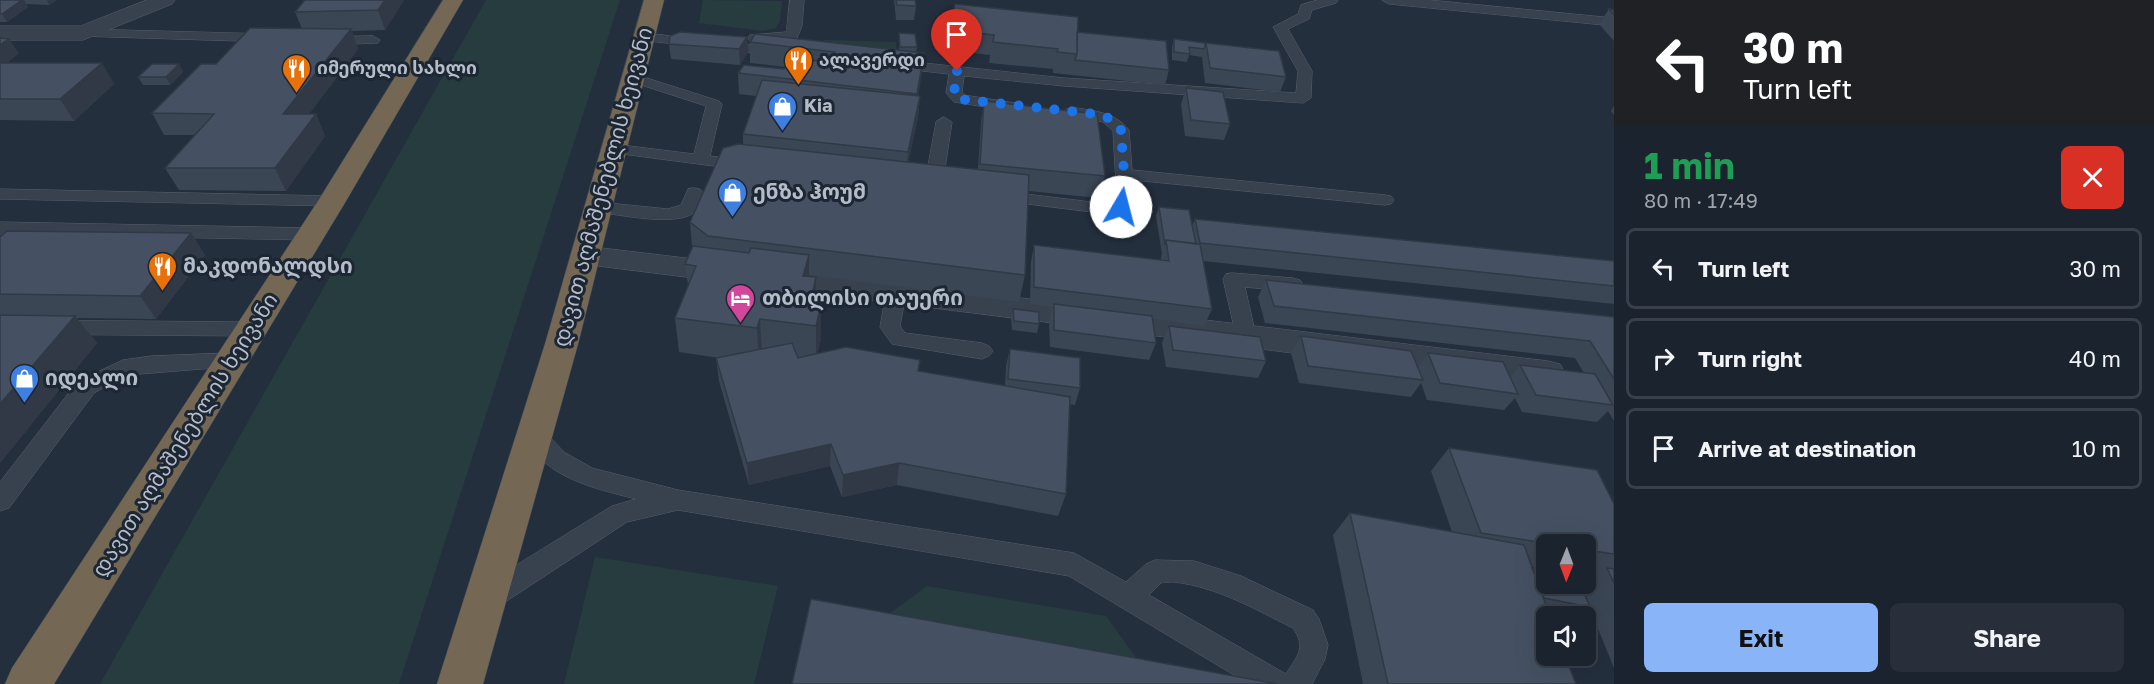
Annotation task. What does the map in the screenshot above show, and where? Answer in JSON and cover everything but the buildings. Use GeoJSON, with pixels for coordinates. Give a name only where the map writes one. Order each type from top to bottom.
{"type":"FeatureCollection","features":[{"type":"Feature","properties":{"kind":"highway","name":"დავით აღმაშენებლის ხეივანი"},"geometry":{"type":"LineString","coordinates":[[28,684],[332,201],[453,0]]}},
{"type":"Feature","properties":{"kind":"highway","name":"დავით აღმაშენებლის ხეივანი"},"geometry":{"type":"LineString","coordinates":[[460,684],[488,597],[649,21]]}},
{"type":"Feature","properties":{"kind":"street"},"geometry":{"type":"LineString","coordinates":[[0,33],[83,33],[165,0]]}},
{"type":"Feature","properties":{"kind":"street"},"geometry":{"type":"LineString","coordinates":[[585,256],[1548,373]]}},
{"type":"Feature","properties":{"kind":"lane"},"geometry":{"type":"LineString","coordinates":[[649,21],[766,39],[785,37],[792,35],[795,26],[797,0]]}},
{"type":"Feature","properties":{"kind":"lane"},"geometry":{"type":"LineString","coordinates":[[876,62],[1064,82],[1303,98],[1305,70],[1280,27],[1304,16],[1306,8],[1331,0]]}},
{"type":"Feature","properties":{"kind":"lane"},"geometry":{"type":"LineString","coordinates":[[1389,0],[1614,22]]}},
{"type":"Feature","properties":{"kind":"lane"},"geometry":{"type":"LineString","coordinates":[[1506,0],[1614,12]]}},
{"type":"Feature","properties":{"kind":"lane"},"geometry":{"type":"LineString","coordinates":[[649,21],[795,53]]}},
{"type":"Feature","properties":{"kind":"lane"},"geometry":{"type":"LineString","coordinates":[[83,33],[290,39]]}},
{"type":"Feature","properties":{"kind":"lane"},"geometry":{"type":"LineString","coordinates":[[311,40],[373,40]]}},
{"type":"Feature","properties":{"kind":"lane"},"geometry":{"type":"LineString","coordinates":[[957,71],[954,93],[959,99],[1029,108]]}},
{"type":"Feature","properties":{"kind":"lane"},"geometry":{"type":"LineString","coordinates":[[634,78],[714,104],[701,160]]}},
{"type":"Feature","properties":{"kind":"lane"},"geometry":{"type":"LineString","coordinates":[[979,194],[1114,208],[1126,204],[1121,130],[1116,123],[1095,114],[1050,110]]}},
{"type":"Feature","properties":{"kind":"lane"},"geometry":{"type":"LineString","coordinates":[[911,186],[938,189],[944,122]]}},
{"type":"Feature","properties":{"kind":"lane"},"geometry":{"type":"LineString","coordinates":[[613,149],[760,167]]}},
{"type":"Feature","properties":{"kind":"lane"},"geometry":{"type":"LineString","coordinates":[[1124,174],[1385,200]]}},
{"type":"Feature","properties":{"kind":"lane"},"geometry":{"type":"LineString","coordinates":[[598,207],[676,214],[689,207],[694,193]]}},
{"type":"Feature","properties":{"kind":"lane"},"geometry":{"type":"LineString","coordinates":[[0,194],[332,201]]}},
{"type":"Feature","properties":{"kind":"lane"},"geometry":{"type":"LineString","coordinates":[[0,228],[311,234]]}},
{"type":"Feature","properties":{"kind":"lane"},"geometry":{"type":"LineString","coordinates":[[1246,336],[1233,279],[1316,288]]}},
{"type":"Feature","properties":{"kind":"lane"},"geometry":{"type":"LineString","coordinates":[[896,293],[890,327],[899,339],[982,351]]}},
{"type":"Feature","properties":{"kind":"lane"},"geometry":{"type":"LineString","coordinates":[[0,327],[251,329]]}},
{"type":"Feature","properties":{"kind":"lane"},"geometry":{"type":"LineString","coordinates":[[0,501],[86,387],[123,368],[151,364],[231,361]]}},
{"type":"Feature","properties":{"kind":"lane"},"geometry":{"type":"LineString","coordinates":[[534,435],[556,459],[586,476],[678,500],[1074,565],[1276,684]]}},
{"type":"Feature","properties":{"kind":"lane"},"geometry":{"type":"LineString","coordinates":[[488,597],[621,513],[678,500]]}},
{"type":"Feature","properties":{"kind":"lane"},"geometry":{"type":"LineString","coordinates":[[1128,597],[1155,572],[1184,570],[1203,573],[1303,619],[1312,630],[1315,652],[1296,684]]}},
{"type":"Feature","properties":{"kind":"green space"},"geometry":{"type":"Polygon","coordinates":[[[486,0],[620,0],[399,684],[100,684],[486,0]]]}},
{"type":"Feature","properties":{"kind":"green space"},"geometry":{"type":"Polygon","coordinates":[[[703,0],[782,1],[780,21],[776,28],[762,31],[699,23],[703,0]]]}},
{"type":"Feature","properties":{"kind":"green space"},"geometry":{"type":"Polygon","coordinates":[[[824,40],[896,42],[897,57],[821,50],[824,40]]]}},
{"type":"Feature","properties":{"kind":"green space"},"geometry":{"type":"Polygon","coordinates":[[[595,557],[778,586],[754,684],[564,684],[595,557]]]}},
{"type":"Feature","properties":{"kind":"green space"},"geometry":{"type":"Polygon","coordinates":[[[927,586],[1106,616],[1139,662],[874,625],[927,586]]]}},
{"type":"Feature","properties":{"kind":"place","name":"ალავერდი"},"geometry":{"type":"Point","coordinates":[798,86]}},
{"type":"Feature","properties":{"kind":"place","name":"იმერული სახლი"},"geometry":{"type":"Point","coordinates":[296,94]}},
{"type":"Feature","properties":{"kind":"place","name":"Kia"},"geometry":{"type":"Point","coordinates":[783,132]}},
{"type":"Feature","properties":{"kind":"place","name":"ენზა ჰოუმ"},"geometry":{"type":"Point","coordinates":[732,218]}},
{"type":"Feature","properties":{"kind":"place","name":"მაკდონალდსი"},"geometry":{"type":"Point","coordinates":[162,292]}},
{"type":"Feature","properties":{"kind":"place","name":"თბილისი თაუერი"},"geometry":{"type":"Point","coordinates":[741,324]}},
{"type":"Feature","properties":{"kind":"place","name":"იდეალი"},"geometry":{"type":"Point","coordinates":[24,404]}},
{"type":"Feature","properties":{"kind":"route"},"geometry":{"type":"LineString","coordinates":[[957,71],[954,93],[959,99],[1095,114],[1116,123],[1121,130],[1126,204],[1121,207]]}}]}
